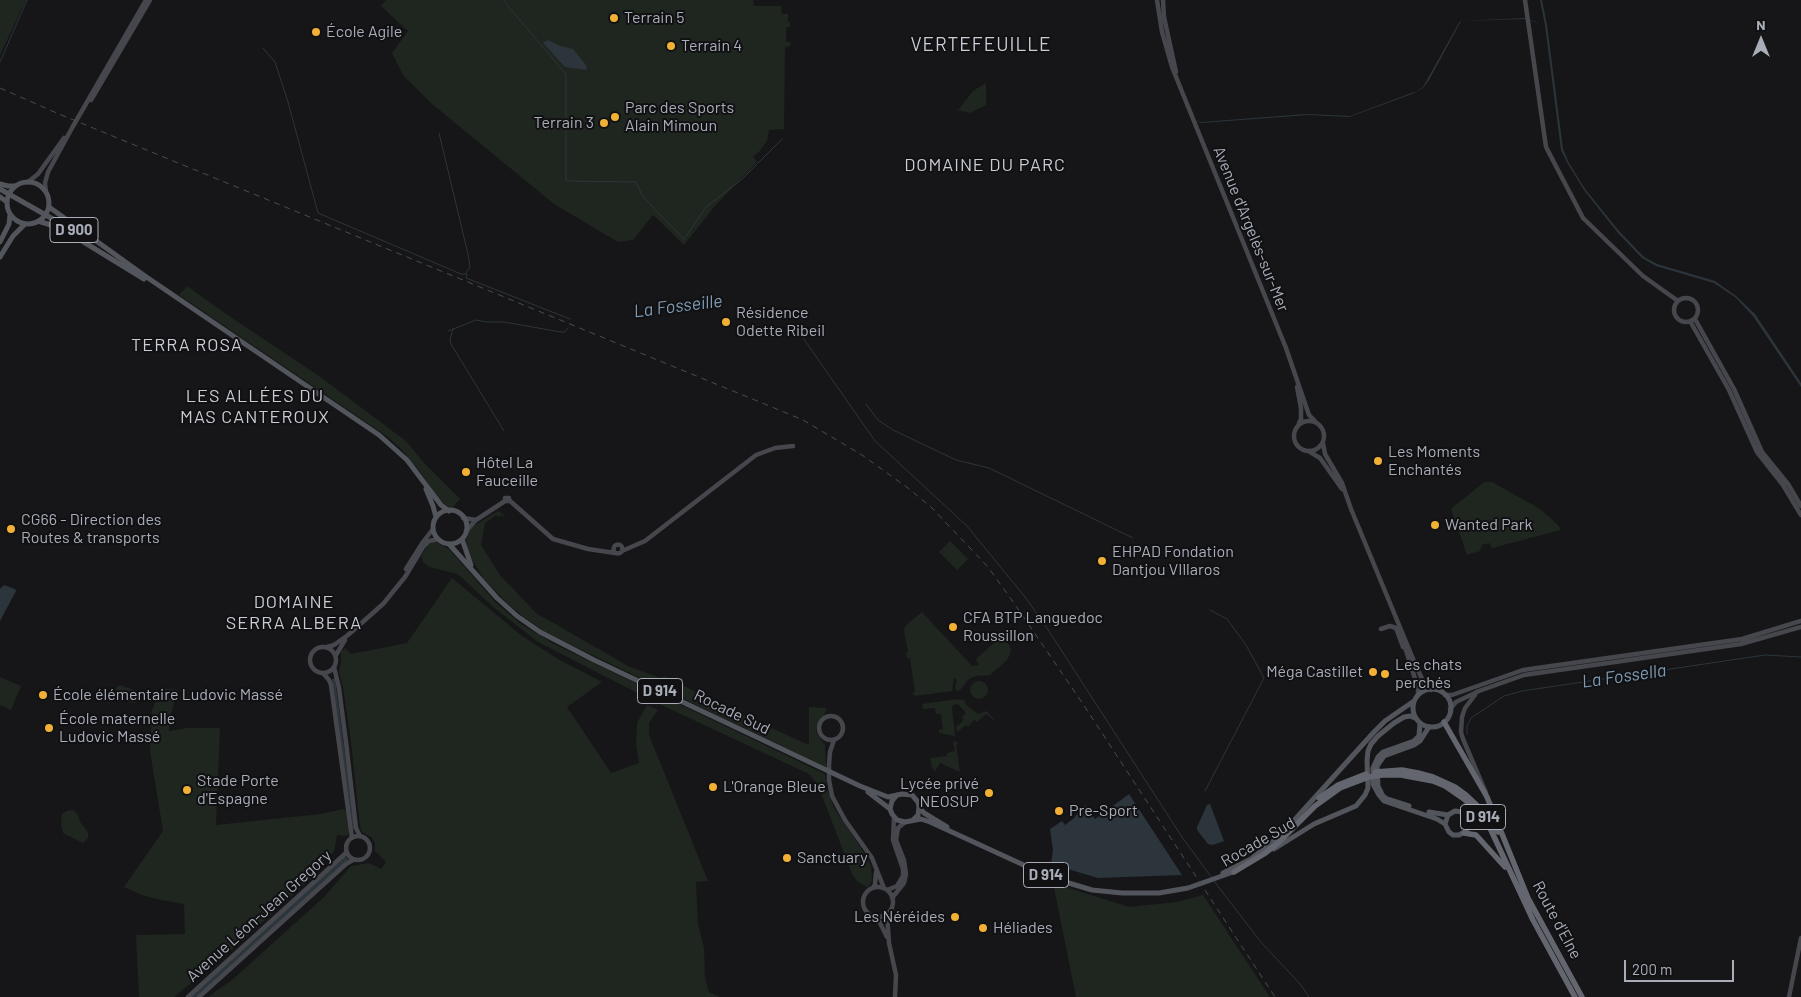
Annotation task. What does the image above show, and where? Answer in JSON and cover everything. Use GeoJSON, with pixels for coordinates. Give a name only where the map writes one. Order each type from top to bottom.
{"type":"FeatureCollection","features":[{"type":"Feature","properties":{"kind":"highway"},"geometry":{"type":"LineString","coordinates":[[1444,722],[1487,797],[1510,854]]}},
{"type":"Feature","properties":{"kind":"highway","name":"D 914"},"geometry":{"type":"LineString","coordinates":[[1301,814],[1325,793],[1338,785],[1382,773],[1402,770],[1418,773],[1455,787],[1466,795],[1484,811],[1494,824],[1510,854]]}},
{"type":"Feature","properties":{"kind":"highway","name":"D 914"},"geometry":{"type":"LineString","coordinates":[[1382,773],[1433,781],[1455,792],[1476,809],[1490,826],[1533,920]]}},
{"type":"Feature","properties":{"kind":"highway","name":"D 914"},"geometry":{"type":"LineString","coordinates":[[1234,872],[1264,854],[1278,843],[1315,806],[1356,779]]}},
{"type":"Feature","properties":{"kind":"highway"},"geometry":{"type":"LineString","coordinates":[[1464,833],[1476,835],[1505,866],[1533,920]]}},
{"type":"Feature","properties":{"kind":"highway","name":"Route d'Elne"},"geometry":{"type":"LineString","coordinates":[[1510,854],[1536,913],[1582,997]]}},
{"type":"Feature","properties":{"kind":"highway","name":"Route d'Elne"},"geometry":{"type":"LineString","coordinates":[[1533,920],[1575,997]]}},
{"type":"Feature","properties":{"kind":"main road"},"geometry":{"type":"LineString","coordinates":[[40,220],[48,209],[46,176],[146,0]]}},
{"type":"Feature","properties":{"kind":"main road"},"geometry":{"type":"LineString","coordinates":[[80,114],[92,99],[150,0]]}},
{"type":"Feature","properties":{"kind":"main road","name":"Avenue d'Argelès-sur-Mer"},"geometry":{"type":"LineString","coordinates":[[1157,0],[1165,45],[1181,90],[1286,348],[1309,415],[1314,421]]}},
{"type":"Feature","properties":{"kind":"main road","name":"Avenue d'Argelès-sur-Mer"},"geometry":{"type":"LineString","coordinates":[[1163,0],[1164,17],[1181,90]]}},
{"type":"Feature","properties":{"kind":"main road"},"geometry":{"type":"LineString","coordinates":[[1525,0],[1546,147],[1583,218],[1644,276],[1678,302]]}},
{"type":"Feature","properties":{"kind":"main road"},"geometry":{"type":"LineString","coordinates":[[0,184],[15,186],[28,182],[45,166],[71,130]]}},
{"type":"Feature","properties":{"kind":"main road"},"geometry":{"type":"LineString","coordinates":[[28,182],[38,184],[46,192]]}},
{"type":"Feature","properties":{"kind":"main road"},"geometry":{"type":"LineString","coordinates":[[0,242],[9,224],[10,215],[7,200],[10,190],[15,186]]}},
{"type":"Feature","properties":{"kind":"main road","name":"D 900"},"geometry":{"type":"LineString","coordinates":[[0,190],[145,277]]}},
{"type":"Feature","properties":{"kind":"main road"},"geometry":{"type":"LineString","coordinates":[[0,198],[7,200]]}},
{"type":"Feature","properties":{"kind":"main road"},"geometry":{"type":"LineString","coordinates":[[48,209],[379,435],[400,453],[441,505],[449,511]]}},
{"type":"Feature","properties":{"kind":"main road"},"geometry":{"type":"LineString","coordinates":[[10,215],[17,221],[25,224]]}},
{"type":"Feature","properties":{"kind":"main road"},"geometry":{"type":"LineString","coordinates":[[0,257],[13,236],[25,224],[40,220],[69,233],[124,268],[145,277]]}},
{"type":"Feature","properties":{"kind":"main road"},"geometry":{"type":"LineString","coordinates":[[1688,298],[1695,302],[1698,306],[1698,312],[1693,320],[1682,321],[1676,316],[1675,309],[1678,302],[1688,298]]}},
{"type":"Feature","properties":{"kind":"main road"},"geometry":{"type":"LineString","coordinates":[[1693,320],[1734,389],[1762,452],[1788,484],[1801,506]]}},
{"type":"Feature","properties":{"kind":"main road"},"geometry":{"type":"LineString","coordinates":[[1693,320],[1729,390],[1757,452],[1782,485],[1801,515]]}},
{"type":"Feature","properties":{"kind":"main road","name":"Avenue d'Argelès-sur-Mer"},"geometry":{"type":"LineString","coordinates":[[1296,377],[1301,408],[1301,419],[1298,424]]}},
{"type":"Feature","properties":{"kind":"main road"},"geometry":{"type":"LineString","coordinates":[[1344,492],[1320,458],[1314,453],[1299,448],[1294,440],[1294,432],[1298,424],[1314,421],[1324,431],[1323,443],[1325,454],[1342,483],[1398,624],[1424,683],[1431,690]]}},
{"type":"Feature","properties":{"kind":"main road"},"geometry":{"type":"LineString","coordinates":[[1309,451],[1318,448],[1323,443]]}},
{"type":"Feature","properties":{"kind":"main road"},"geometry":{"type":"LineString","coordinates":[[352,838],[331,685],[323,673],[312,668],[310,656],[315,649],[334,645],[372,613],[405,578],[423,547],[429,541],[438,539],[449,544],[457,542],[462,539],[466,531],[476,520],[507,501],[553,539],[588,549],[605,552],[614,550],[619,553],[621,549],[645,540],[756,455],[775,448],[792,448]]}},
{"type":"Feature","properties":{"kind":"main road"},"geometry":{"type":"LineString","coordinates":[[392,592],[433,529],[436,517],[434,506],[421,480]]}},
{"type":"Feature","properties":{"kind":"main road"},"geometry":{"type":"LineString","coordinates":[[436,517],[442,512],[457,512],[466,524],[466,531]]}},
{"type":"Feature","properties":{"kind":"main road"},"geometry":{"type":"LineString","coordinates":[[463,518],[476,520]]}},
{"type":"Feature","properties":{"kind":"main road"},"geometry":{"type":"LineString","coordinates":[[433,529],[438,539]]}},
{"type":"Feature","properties":{"kind":"main road","name":"D 914"},"geometry":{"type":"LineString","coordinates":[[462,539],[474,572]]}},
{"type":"Feature","properties":{"kind":"main road","name":"D 914"},"geometry":{"type":"LineString","coordinates":[[449,544],[474,572]]}},
{"type":"Feature","properties":{"kind":"main road"},"geometry":{"type":"LineString","coordinates":[[614,550],[617,545],[621,549]]}},
{"type":"Feature","properties":{"kind":"main road","name":"Rocade Sud"},"geometry":{"type":"LineString","coordinates":[[474,572],[502,603],[540,632],[586,656],[860,786],[888,797],[897,796]]}},
{"type":"Feature","properties":{"kind":"main road"},"geometry":{"type":"LineString","coordinates":[[1445,695],[1523,670],[1742,639],[1801,621]]}},
{"type":"Feature","properties":{"kind":"main road"},"geometry":{"type":"LineString","coordinates":[[1398,624],[1418,688],[1418,695]]}},
{"type":"Feature","properties":{"kind":"main road"},"geometry":{"type":"LineString","coordinates":[[1381,629],[1390,626],[1396,628],[1410,664]]}},
{"type":"Feature","properties":{"kind":"main road"},"geometry":{"type":"LineString","coordinates":[[1450,709],[1456,702],[1479,691],[1524,675],[1741,644],[1801,627]]}},
{"type":"Feature","properties":{"kind":"main road"},"geometry":{"type":"LineString","coordinates":[[348,635],[338,650],[334,667],[339,688],[356,828],[360,836],[369,844],[370,852],[365,858],[354,860],[347,852],[348,842],[352,838],[360,836]]}},
{"type":"Feature","properties":{"kind":"main road"},"geometry":{"type":"LineString","coordinates":[[327,647],[336,655]]}},
{"type":"Feature","properties":{"kind":"main road"},"geometry":{"type":"LineString","coordinates":[[323,673],[334,667]]}},
{"type":"Feature","properties":{"kind":"main road"},"geometry":{"type":"LineString","coordinates":[[1431,690],[1445,695],[1450,709],[1449,715],[1444,722],[1437,726],[1429,727],[1420,723],[1415,718],[1413,710],[1414,701],[1418,695],[1424,691],[1431,690]]}},
{"type":"Feature","properties":{"kind":"main road"},"geometry":{"type":"LineString","coordinates":[[1479,691],[1465,708],[1461,732],[1486,788],[1487,797]]}},
{"type":"Feature","properties":{"kind":"main road","name":"Rocade Sud"},"geometry":{"type":"LineString","coordinates":[[1225,874],[1270,845],[1301,814],[1385,721],[1414,701]]}},
{"type":"Feature","properties":{"kind":"main road"},"geometry":{"type":"LineString","coordinates":[[830,752],[826,739],[820,733],[819,725],[823,718],[831,716],[839,719],[843,727],[842,734],[834,740],[830,752],[829,780],[832,796],[845,820],[868,852],[875,865],[885,889],[892,898],[892,906],[886,914],[877,916],[868,913],[863,903],[865,893],[872,888],[876,876],[875,865]]}},
{"type":"Feature","properties":{"kind":"main road","name":"Rocade Sud"},"geometry":{"type":"LineString","coordinates":[[913,820],[921,819],[930,822],[1052,878],[1084,888],[1106,892],[1141,894],[1188,887],[1234,872],[1255,862],[1314,824],[1356,806],[1368,788],[1367,761],[1371,744],[1378,736],[1404,717],[1410,716],[1415,718]]}},
{"type":"Feature","properties":{"kind":"main road","name":"D 914"},"geometry":{"type":"LineString","coordinates":[[1420,723],[1419,736],[1414,741],[1383,752],[1378,757],[1373,768],[1374,784],[1378,795],[1384,801],[1428,815],[1445,824]]}},
{"type":"Feature","properties":{"kind":"main road","name":"D 914"},"geometry":{"type":"LineString","coordinates":[[1429,727],[1420,741],[1391,753],[1380,760],[1377,773],[1378,786],[1383,796],[1387,799],[1428,812],[1448,815]]}},
{"type":"Feature","properties":{"kind":"main road"},"geometry":{"type":"LineString","coordinates":[[826,739],[834,740]]}},
{"type":"Feature","properties":{"kind":"main road","name":"Rocade Sud"},"geometry":{"type":"LineString","coordinates":[[860,786],[890,809]]}},
{"type":"Feature","properties":{"kind":"main road"},"geometry":{"type":"LineString","coordinates":[[872,888],[885,889],[897,886],[902,876],[903,869],[892,840],[894,817],[890,809],[892,801],[897,796],[907,793],[912,795],[920,807],[918,814],[913,820],[905,822],[898,828],[896,840],[904,860],[906,874],[904,883],[892,898]]}},
{"type":"Feature","properties":{"kind":"main road","name":"Rocade Sud"},"geometry":{"type":"LineString","coordinates":[[920,807],[924,812],[944,825],[1026,864],[1076,884],[1107,890],[1141,891],[1188,887]]}},
{"type":"Feature","properties":{"kind":"main road"},"geometry":{"type":"LineString","coordinates":[[1455,811],[1466,815],[1469,820],[1469,826],[1464,833],[1460,835],[1449,832],[1445,824],[1448,815],[1455,811]]}},
{"type":"Feature","properties":{"kind":"main road"},"geometry":{"type":"LineString","coordinates":[[894,817],[905,822]]}},
{"type":"Feature","properties":{"kind":"main road","name":"Avenue Léon-Jean Gregory"},"geometry":{"type":"LineString","coordinates":[[188,997],[347,852]]}},
{"type":"Feature","properties":{"kind":"main road","name":"Avenue Léon-Jean Gregory"},"geometry":{"type":"LineString","coordinates":[[199,997],[346,864],[354,860]]}},
{"type":"Feature","properties":{"kind":"main road"},"geometry":{"type":"LineString","coordinates":[[886,914],[889,943],[896,976],[895,997]]}},
{"type":"Feature","properties":{"kind":"main road"},"geometry":{"type":"LineString","coordinates":[[877,916],[889,943]]}},
{"type":"Feature","properties":{"kind":"main road"},"geometry":{"type":"LineString","coordinates":[[1789,997],[1801,938]]}},
{"type":"Feature","properties":{"kind":"shaded area"},"geometry":{"type":"Polygon","coordinates":[[[0,0],[26,0],[0,55],[0,0]]]}},
{"type":"Feature","properties":{"kind":"shaded area","name":"Parc des Sports Alain Mimoun"},"geometry":{"type":"Polygon","coordinates":[[[386,0],[753,0],[754,6],[781,6],[782,14],[788,14],[788,22],[790,22],[790,27],[786,27],[786,42],[790,42],[790,46],[785,47],[784,129],[769,130],[767,141],[758,153],[753,156],[757,162],[714,207],[684,245],[653,215],[633,240],[618,242],[554,204],[432,104],[403,75],[392,53],[408,31],[381,6],[386,0]]]}},
{"type":"Feature","properties":{"kind":"shaded area"},"geometry":{"type":"Polygon","coordinates":[[[1540,0],[1542,0],[1547,25],[1563,149],[1585,189],[1619,231],[1644,257],[1657,264],[1715,281],[1736,296],[1755,314],[1801,383],[1801,387],[1753,316],[1735,297],[1714,283],[1656,266],[1642,258],[1618,233],[1584,190],[1561,150],[1540,0]]]}},
{"type":"Feature","properties":{"kind":"shaded area"},"geometry":{"type":"Polygon","coordinates":[[[1526,18],[1541,24],[1526,19],[1461,21],[1423,88],[1412,94],[1349,117],[1308,115],[1201,123],[1196,120],[1201,122],[1307,114],[1350,116],[1417,91],[1423,87],[1460,21],[1526,18]]]}},
{"type":"Feature","properties":{"kind":"shaded area"},"geometry":{"type":"Polygon","coordinates":[[[548,40],[560,46],[573,49],[586,65],[587,70],[565,67],[543,43],[548,40]]]}},
{"type":"Feature","properties":{"kind":"shaded area"},"geometry":{"type":"Polygon","coordinates":[[[986,83],[986,105],[970,113],[958,110],[973,91],[986,83]]]}},
{"type":"Feature","properties":{"kind":"shaded area"},"geometry":{"type":"Polygon","coordinates":[[[187,286],[319,376],[406,441],[426,465],[460,499],[451,509],[439,499],[418,469],[388,437],[179,295],[187,286]]]}},
{"type":"Feature","properties":{"kind":"shaded area"},"geometry":{"type":"Polygon","coordinates":[[[1484,482],[1492,482],[1540,509],[1561,530],[1492,548],[1489,543],[1482,545],[1480,551],[1467,555],[1451,509],[1484,482]]]}},
{"type":"Feature","properties":{"kind":"shaded area"},"geometry":{"type":"Polygon","coordinates":[[[498,511],[505,517],[501,515],[498,517],[496,515],[485,523],[481,545],[500,575],[536,613],[630,667],[661,678],[665,676],[721,705],[809,745],[809,707],[827,708],[816,730],[825,745],[826,767],[561,640],[524,617],[506,602],[484,579],[468,551],[466,540],[470,528],[498,511]]]}},
{"type":"Feature","properties":{"kind":"shaded area"},"geometry":{"type":"Polygon","coordinates":[[[950,541],[968,559],[957,570],[939,552],[950,541]]]}},
{"type":"Feature","properties":{"kind":"shaded area"},"geometry":{"type":"Polygon","coordinates":[[[430,542],[436,542],[449,549],[497,604],[521,624],[556,645],[825,774],[827,789],[834,808],[871,866],[872,881],[869,886],[867,887],[858,882],[852,874],[818,785],[809,774],[657,703],[538,642],[492,606],[458,574],[429,567],[423,562],[421,556],[430,542]]]}},
{"type":"Feature","properties":{"kind":"shaded area"},"geometry":{"type":"Polygon","coordinates":[[[452,578],[522,636],[558,659],[602,682],[567,707],[611,773],[639,763],[636,744],[637,723],[647,705],[658,710],[649,723],[649,735],[708,881],[696,882],[698,924],[704,948],[705,978],[709,992],[720,997],[208,997],[233,979],[323,898],[351,866],[369,863],[381,869],[386,862],[375,851],[375,844],[372,838],[362,832],[360,827],[351,742],[339,672],[341,652],[345,648],[351,654],[407,643],[452,578]]]}},
{"type":"Feature","properties":{"kind":"shaded area"},"geometry":{"type":"Polygon","coordinates":[[[4,585],[16,591],[0,621],[0,589],[4,585]]]}},
{"type":"Feature","properties":{"kind":"shaded area"},"geometry":{"type":"Polygon","coordinates":[[[922,612],[972,666],[979,665],[976,659],[1002,636],[1011,649],[1010,655],[990,675],[976,676],[969,679],[960,690],[956,691],[957,680],[954,678],[952,691],[915,696],[912,693],[915,692],[910,658],[907,658],[906,653],[908,652],[904,631],[905,626],[922,612]]]}},
{"type":"Feature","properties":{"kind":"shaded area"},"geometry":{"type":"Polygon","coordinates":[[[0,677],[21,686],[11,710],[0,705],[0,677]]]}},
{"type":"Feature","properties":{"kind":"shaded area"},"geometry":{"type":"Polygon","coordinates":[[[335,678],[355,829],[353,829],[331,680],[335,678]]]}},
{"type":"Feature","properties":{"kind":"shaded area"},"geometry":{"type":"Polygon","coordinates":[[[979,681],[987,686],[988,690],[983,698],[979,699],[971,694],[970,690],[975,682],[979,681]]]}},
{"type":"Feature","properties":{"kind":"shaded area"},"geometry":{"type":"Polygon","coordinates":[[[120,685],[137,691],[135,702],[115,698],[114,694],[120,685]]]}},
{"type":"Feature","properties":{"kind":"shaded area"},"geometry":{"type":"Polygon","coordinates":[[[161,688],[178,690],[170,717],[169,731],[187,728],[220,728],[216,825],[321,814],[343,809],[346,811],[349,833],[345,836],[337,835],[334,852],[325,859],[316,874],[226,955],[174,997],[139,997],[136,935],[185,934],[184,904],[142,895],[124,887],[163,831],[150,751],[152,710],[161,688]]]}},
{"type":"Feature","properties":{"kind":"shaded area"},"geometry":{"type":"Polygon","coordinates":[[[958,699],[966,701],[964,703],[978,714],[987,711],[997,723],[986,714],[977,722],[974,720],[968,727],[966,725],[957,732],[956,727],[964,720],[962,717],[966,713],[958,704],[953,705],[952,708],[955,736],[939,733],[939,730],[943,729],[941,714],[936,714],[935,708],[923,709],[922,704],[958,699]]]}},
{"type":"Feature","properties":{"kind":"shaded area"},"geometry":{"type":"Polygon","coordinates":[[[953,741],[960,743],[956,744],[960,772],[940,763],[935,771],[930,758],[947,756],[947,753],[955,751],[953,741]]]}},
{"type":"Feature","properties":{"kind":"shaded area"},"geometry":{"type":"Polygon","coordinates":[[[1129,794],[1182,875],[1098,878],[1051,864],[1053,850],[1050,829],[1062,821],[1065,825],[1085,805],[1095,819],[1129,794]]]}},
{"type":"Feature","properties":{"kind":"shaded area"},"geometry":{"type":"Polygon","coordinates":[[[1210,804],[1224,841],[1213,845],[1208,844],[1197,830],[1207,805],[1210,804]]]}},
{"type":"Feature","properties":{"kind":"shaded area"},"geometry":{"type":"Polygon","coordinates":[[[73,810],[88,832],[88,838],[83,843],[63,833],[61,825],[62,814],[73,810]]]}},
{"type":"Feature","properties":{"kind":"shaded area"},"geometry":{"type":"Polygon","coordinates":[[[345,856],[349,860],[196,997],[189,997],[345,856]]]}},
{"type":"Feature","properties":{"kind":"shaded area"},"geometry":{"type":"Polygon","coordinates":[[[1053,883],[1129,907],[1177,902],[1203,895],[1270,997],[1076,997],[1053,883]]]}},
{"type":"Feature","properties":{"kind":"waterway"},"geometry":{"type":"LineString","coordinates":[[0,62],[27,0]]}},
{"type":"Feature","properties":{"kind":"waterway"},"geometry":{"type":"LineString","coordinates":[[506,4],[566,74],[566,181],[636,182],[643,197],[684,239],[706,207],[741,180],[782,139]]}},
{"type":"Feature","properties":{"kind":"waterway"},"geometry":{"type":"LineString","coordinates":[[263,48],[275,62],[288,102],[318,213],[461,274],[467,274],[466,278],[570,319]]}},
{"type":"Feature","properties":{"kind":"waterway"},"geometry":{"type":"LineString","coordinates":[[439,133],[468,254],[470,267],[466,273]]}},
{"type":"Feature","properties":{"kind":"waterway","name":"La Fosseille"},"geometry":{"type":"LineString","coordinates":[[448,331],[476,320],[504,322],[561,332],[565,332],[568,328]]}},
{"type":"Feature","properties":{"kind":"waterway"},"geometry":{"type":"LineString","coordinates":[[453,329],[450,340],[451,344],[504,431]]}},
{"type":"Feature","properties":{"kind":"waterway"},"geometry":{"type":"LineString","coordinates":[[799,332],[875,441],[967,526],[1025,597],[1182,837],[1212,878]]}},
{"type":"Feature","properties":{"kind":"waterway"},"geometry":{"type":"LineString","coordinates":[[866,404],[878,420],[893,430],[956,460],[989,468],[1133,538]]}},
{"type":"Feature","properties":{"kind":"waterway"},"geometry":{"type":"LineString","coordinates":[[1205,791],[1264,678],[1246,645],[1227,619],[1210,610]]}},
{"type":"Feature","properties":{"kind":"waterway","name":"La Fossella"},"geometry":{"type":"LineString","coordinates":[[1467,734],[1467,726],[1471,718],[1504,696],[1522,691],[1765,655],[1801,657]]}},
{"type":"Feature","properties":{"kind":"waterway"},"geometry":{"type":"LineString","coordinates":[[1214,881],[1260,941],[1301,985],[1309,997]]}},
{"type":"Feature","properties":{"kind":"railway"},"geometry":{"type":"LineString","coordinates":[[0,88],[803,420],[862,455],[932,508],[988,567],[1081,701],[1275,997]]}},
{"type":"Feature","properties":{"kind":"place","name":"Terrain 5"},"geometry":{"type":"Point","coordinates":[614,18]}},
{"type":"Feature","properties":{"kind":"place","name":"École Agile"},"geometry":{"type":"Point","coordinates":[316,32]}},
{"type":"Feature","properties":{"kind":"place","name":"Terrain 4"},"geometry":{"type":"Point","coordinates":[671,46]}},
{"type":"Feature","properties":{"kind":"place","name":"Parc des Sports Alain Mimoun"},"geometry":{"type":"Point","coordinates":[615,117]}},
{"type":"Feature","properties":{"kind":"place","name":"Terrain 3"},"geometry":{"type":"Point","coordinates":[604,123]}},
{"type":"Feature","properties":{"kind":"place","name":"Résidence Odette Ribeil"},"geometry":{"type":"Point","coordinates":[726,322]}},
{"type":"Feature","properties":{"kind":"place","name":"Les Moments Enchantés"},"geometry":{"type":"Point","coordinates":[1378,461]}},
{"type":"Feature","properties":{"kind":"place","name":"Hôtel La Fauceille"},"geometry":{"type":"Point","coordinates":[466,472]}},
{"type":"Feature","properties":{"kind":"place","name":"Wanted Park"},"geometry":{"type":"Point","coordinates":[1435,525]}},
{"type":"Feature","properties":{"kind":"place","name":"CG66 - Direction des Routes & transports"},"geometry":{"type":"Point","coordinates":[11,529]}},
{"type":"Feature","properties":{"kind":"place","name":"EHPAD Fondation Dantjou VIllaros"},"geometry":{"type":"Point","coordinates":[1102,561]}},
{"type":"Feature","properties":{"kind":"place","name":"CFA BTP Languedoc Roussillon"},"geometry":{"type":"Point","coordinates":[953,627]}},
{"type":"Feature","properties":{"kind":"place","name":"Méga Castillet"},"geometry":{"type":"Point","coordinates":[1373,672]}},
{"type":"Feature","properties":{"kind":"place","name":"Les chats perchés"},"geometry":{"type":"Point","coordinates":[1385,674]}},
{"type":"Feature","properties":{"kind":"place","name":"École élémentaire Ludovic Massé"},"geometry":{"type":"Point","coordinates":[43,695]}},
{"type":"Feature","properties":{"kind":"place","name":"École maternelle Ludovic Massé"},"geometry":{"type":"Point","coordinates":[49,728]}},
{"type":"Feature","properties":{"kind":"place","name":"L'Orange Bleue"},"geometry":{"type":"Point","coordinates":[713,787]}},
{"type":"Feature","properties":{"kind":"place","name":"Stade Porte d'Espagne"},"geometry":{"type":"Point","coordinates":[187,790]}},
{"type":"Feature","properties":{"kind":"place","name":"Lycée privé NEOSUP"},"geometry":{"type":"Point","coordinates":[989,793]}},
{"type":"Feature","properties":{"kind":"place","name":"Pre-Sport"},"geometry":{"type":"Point","coordinates":[1059,811]}},
{"type":"Feature","properties":{"kind":"place","name":"Sanctuary"},"geometry":{"type":"Point","coordinates":[787,858]}},
{"type":"Feature","properties":{"kind":"place","name":"Les Néréides"},"geometry":{"type":"Point","coordinates":[955,917]}},
{"type":"Feature","properties":{"kind":"place","name":"Héliades"},"geometry":{"type":"Point","coordinates":[983,928]}},
{"type":"Feature","properties":{"kind":"district","name":"VERTEFEUILLE"},"geometry":{"type":"Point","coordinates":[981,45]}},
{"type":"Feature","properties":{"kind":"district","name":"DOMAINE DU PARC"},"geometry":{"type":"Point","coordinates":[985,165]}},
{"type":"Feature","properties":{"kind":"district","name":"TERRA ROSA"},"geometry":{"type":"Point","coordinates":[187,345]}},
{"type":"Feature","properties":{"kind":"district","name":"LES ALLÉES DU MAS CANTEROUX"},"geometry":{"type":"Point","coordinates":[255,406]}},
{"type":"Feature","properties":{"kind":"district","name":"DOMAINE SERRA ALBERA"},"geometry":{"type":"Point","coordinates":[294,612]}}]}
